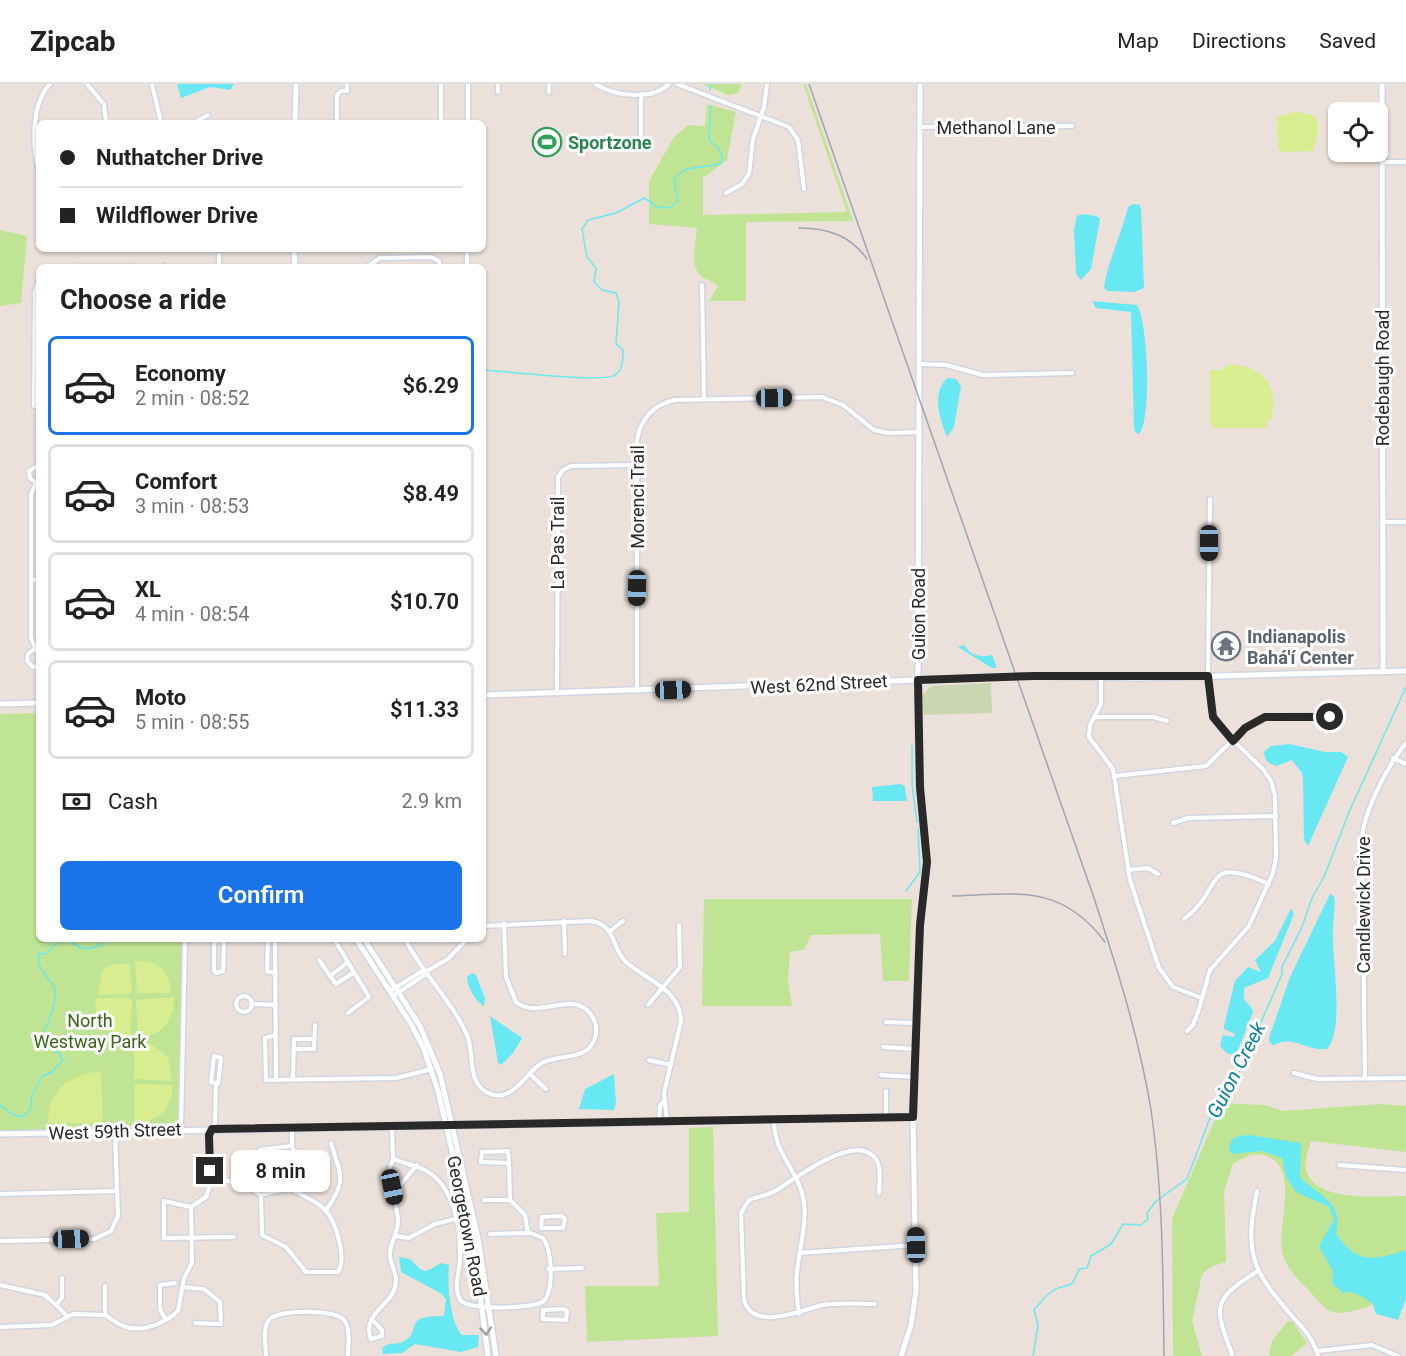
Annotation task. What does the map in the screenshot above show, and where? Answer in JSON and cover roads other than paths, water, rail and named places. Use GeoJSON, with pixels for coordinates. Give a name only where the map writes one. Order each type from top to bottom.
{"type":"FeatureCollection","features":[{"type":"Feature","properties":{"kind":"street"},"geometry":{"type":"LineString","coordinates":[[37,120],[37,106],[42,93],[50,84]]}},
{"type":"Feature","properties":{"kind":"street"},"geometry":{"type":"LineString","coordinates":[[87,84],[104,104],[106,120]]}},
{"type":"Feature","properties":{"kind":"street"},"geometry":{"type":"LineString","coordinates":[[152,84],[160,120]]}},
{"type":"Feature","properties":{"kind":"street"},"geometry":{"type":"LineString","coordinates":[[295,120],[296,84]]}},
{"type":"Feature","properties":{"kind":"street"},"geometry":{"type":"LineString","coordinates":[[338,120],[337,93],[348,91],[347,84]]}},
{"type":"Feature","properties":{"kind":"street"},"geometry":{"type":"LineString","coordinates":[[441,84],[441,120]]}},
{"type":"Feature","properties":{"kind":"street"},"geometry":{"type":"LineString","coordinates":[[468,84],[468,120]]}},
{"type":"Feature","properties":{"kind":"street"},"geometry":{"type":"LineString","coordinates":[[498,84],[498,92]]}},
{"type":"Feature","properties":{"kind":"street"},"geometry":{"type":"LineString","coordinates":[[549,84],[549,92]]}},
{"type":"Feature","properties":{"kind":"street"},"geometry":{"type":"LineString","coordinates":[[595,84],[609,92],[641,93],[659,91],[669,84]]}},
{"type":"Feature","properties":{"kind":"street"},"geometry":{"type":"LineString","coordinates":[[677,84],[783,123],[795,133],[804,189]]}},
{"type":"Feature","properties":{"kind":"street"},"geometry":{"type":"LineString","coordinates":[[726,193],[739,186],[747,177],[767,84]]}},
{"type":"Feature","properties":{"kind":"street","name":"Guion Road"},"geometry":{"type":"LineString","coordinates":[[901,1356],[914,1310],[916,1245],[914,1077],[920,925],[927,862],[920,787],[918,680],[920,84]]}},
{"type":"Feature","properties":{"kind":"street","name":"Rodebaugh Road"},"geometry":{"type":"LineString","coordinates":[[1382,84],[1382,102]]}},
{"type":"Feature","properties":{"kind":"street"},"geometry":{"type":"LineString","coordinates":[[641,93],[641,136]]}},
{"type":"Feature","properties":{"kind":"street"},"geometry":{"type":"LineString","coordinates":[[198,120],[208,115]]}},
{"type":"Feature","properties":{"kind":"street","name":"Methanol Lane"},"geometry":{"type":"LineString","coordinates":[[920,128],[1072,126]]}},
{"type":"Feature","properties":{"kind":"street","name":"Rodebaugh Road"},"geometry":{"type":"LineString","coordinates":[[1381,162],[1383,672]]}},
{"type":"Feature","properties":{"kind":"street"},"geometry":{"type":"LineString","coordinates":[[1388,162],[1406,162]]}},
{"type":"Feature","properties":{"kind":"street"},"geometry":{"type":"LineString","coordinates":[[219,255],[219,264]]}},
{"type":"Feature","properties":{"kind":"street"},"geometry":{"type":"LineString","coordinates":[[370,264],[380,258],[431,257],[439,261],[440,264]]}},
{"type":"Feature","properties":{"kind":"street"},"geometry":{"type":"LineString","coordinates":[[702,285],[704,399],[822,397],[843,405],[874,430],[888,433],[919,432]]}},
{"type":"Feature","properties":{"kind":"street"},"geometry":{"type":"LineString","coordinates":[[36,290],[36,328]]}},
{"type":"Feature","properties":{"kind":"street"},"geometry":{"type":"LineString","coordinates":[[919,364],[946,365],[983,375],[1072,373]]}},
{"type":"Feature","properties":{"kind":"street"},"geometry":{"type":"LineString","coordinates":[[36,377],[34,406],[36,406]]}},
{"type":"Feature","properties":{"kind":"street","name":"Morenci Trail"},"geometry":{"type":"LineString","coordinates":[[637,691],[638,434],[649,414],[668,402],[704,399]]}},
{"type":"Feature","properties":{"kind":"street","name":"La Pas Trail"},"geometry":{"type":"LineString","coordinates":[[557,692],[557,479],[563,470],[571,466],[637,465]]}},
{"type":"Feature","properties":{"kind":"street"},"geometry":{"type":"LineString","coordinates":[[36,466],[31,468],[29,476],[35,482],[31,494],[31,639],[36,651]]}},
{"type":"Feature","properties":{"kind":"street"},"geometry":{"type":"LineString","coordinates":[[1187,1031],[1192,1025],[1210,970],[1249,926],[1276,864],[1276,816],[1271,781],[1263,769],[1233,741],[1213,717],[1208,676],[1209,499]]}},
{"type":"Feature","properties":{"kind":"street"},"geometry":{"type":"LineString","coordinates":[[1383,522],[1406,522]]}},
{"type":"Feature","properties":{"kind":"street"},"geometry":{"type":"LineString","coordinates":[[31,580],[36,579]]}},
{"type":"Feature","properties":{"kind":"street"},"geometry":{"type":"LineString","coordinates":[[34,649],[27,656],[29,664],[36,665]]}},
{"type":"Feature","properties":{"kind":"street","name":"West 62nd Street"},"geometry":{"type":"LineString","coordinates":[[486,695],[1034,676],[1208,676],[1404,671]]}},
{"type":"Feature","properties":{"kind":"street"},"geometry":{"type":"LineString","coordinates":[[1101,677],[1101,704],[1090,725],[1089,737],[1110,763],[1115,776],[1128,870],[1163,976],[1177,990],[1202,998]]}},
{"type":"Feature","properties":{"kind":"street"},"geometry":{"type":"LineString","coordinates":[[0,704],[36,703]]}},
{"type":"Feature","properties":{"kind":"street"},"geometry":{"type":"LineString","coordinates":[[1115,776],[1201,768],[1214,760],[1245,728],[1265,717],[1322,715],[1336,720]]}},
{"type":"Feature","properties":{"kind":"street"},"geometry":{"type":"LineString","coordinates":[[1095,717],[1154,717],[1167,721]]}},
{"type":"Feature","properties":{"kind":"street","name":"Candlewick Drive"},"geometry":{"type":"LineString","coordinates":[[1365,1078],[1362,837],[1367,814],[1394,758],[1406,743]]}},
{"type":"Feature","properties":{"kind":"street"},"geometry":{"type":"LineString","coordinates":[[1394,758],[1406,764]]}},
{"type":"Feature","properties":{"kind":"street"},"geometry":{"type":"LineString","coordinates":[[1173,823],[1188,818],[1276,816]]}},
{"type":"Feature","properties":{"kind":"street"},"geometry":{"type":"LineString","coordinates":[[1128,870],[1148,868],[1158,874]]}},
{"type":"Feature","properties":{"kind":"street"},"geometry":{"type":"LineString","coordinates":[[1184,919],[1195,910],[1213,882],[1226,872],[1245,873],[1269,884]]}},
{"type":"Feature","properties":{"kind":"street"},"geometry":{"type":"LineString","coordinates":[[564,921],[565,954]]}},
{"type":"Feature","properties":{"kind":"street"},"geometry":{"type":"LineString","coordinates":[[486,926],[504,923],[596,921],[610,931],[624,960],[675,1000],[681,1015],[664,1101],[667,1121]]}},
{"type":"Feature","properties":{"kind":"street"},"geometry":{"type":"LineString","coordinates":[[610,931],[623,921]]}},
{"type":"Feature","properties":{"kind":"street"},"geometry":{"type":"LineString","coordinates":[[407,942],[465,1031],[471,1047],[473,1073],[480,1087],[492,1094],[504,1094],[515,1089],[544,1062],[586,1051],[594,1041],[596,1028],[591,1014],[580,1006],[567,1005],[533,1010],[523,1007],[515,1000],[506,973],[504,923]]}},
{"type":"Feature","properties":{"kind":"street"},"geometry":{"type":"LineString","coordinates":[[648,1005],[678,973],[681,964],[679,925]]}},
{"type":"Feature","properties":{"kind":"street"},"geometry":{"type":"LineString","coordinates":[[181,1129],[184,942]]}},
{"type":"Feature","properties":{"kind":"street"},"geometry":{"type":"LineString","coordinates":[[214,942],[214,971],[221,973],[222,942]]}},
{"type":"Feature","properties":{"kind":"street"},"geometry":{"type":"LineString","coordinates":[[268,942],[267,970],[270,974],[276,974]]}},
{"type":"Feature","properties":{"kind":"street"},"geometry":{"type":"LineString","coordinates":[[275,942],[276,1080]]}},
{"type":"Feature","properties":{"kind":"street"},"geometry":{"type":"LineString","coordinates":[[336,942],[369,998],[348,1013]]}},
{"type":"Feature","properties":{"kind":"street","name":"Georgetown Road"},"geometry":{"type":"LineString","coordinates":[[358,942],[419,1038],[450,1126]]}},
{"type":"Feature","properties":{"kind":"street","name":"Georgetown Road"},"geometry":{"type":"LineString","coordinates":[[366,942],[399,989],[425,1036],[438,1066],[450,1126],[477,1231],[486,1306],[496,1356]]}},
{"type":"Feature","properties":{"kind":"street"},"geometry":{"type":"LineString","coordinates":[[392,994],[448,959],[464,942]]}},
{"type":"Feature","properties":{"kind":"street"},"geometry":{"type":"LineString","coordinates":[[319,960],[336,984],[353,973]]}},
{"type":"Feature","properties":{"kind":"street"},"geometry":{"type":"LineString","coordinates":[[330,976],[347,963]]}},
{"type":"Feature","properties":{"kind":"street"},"geometry":{"type":"LineString","coordinates":[[237,997],[250,997],[251,1004],[249,1011],[237,1011],[237,997]]}},
{"type":"Feature","properties":{"kind":"street"},"geometry":{"type":"LineString","coordinates":[[251,1004],[276,1005]]}},
{"type":"Feature","properties":{"kind":"street"},"geometry":{"type":"LineString","coordinates":[[886,1022],[916,1023]]}},
{"type":"Feature","properties":{"kind":"street"},"geometry":{"type":"LineString","coordinates":[[293,1049],[313,1050],[315,1025]]}},
{"type":"Feature","properties":{"kind":"street"},"geometry":{"type":"LineString","coordinates":[[275,1035],[266,1038],[265,1079],[400,1078],[438,1066]]}},
{"type":"Feature","properties":{"kind":"street"},"geometry":{"type":"LineString","coordinates":[[293,1080],[295,1038],[315,1038]]}},
{"type":"Feature","properties":{"kind":"street"},"geometry":{"type":"LineString","coordinates":[[883,1047],[915,1049]]}},
{"type":"Feature","properties":{"kind":"street"},"geometry":{"type":"LineString","coordinates":[[218,1055],[221,1058],[221,1081],[216,1084],[211,1081],[212,1058],[218,1055]]}},
{"type":"Feature","properties":{"kind":"street"},"geometry":{"type":"LineString","coordinates":[[649,1059],[670,1065]]}},
{"type":"Feature","properties":{"kind":"street"},"geometry":{"type":"LineString","coordinates":[[1294,1073],[1317,1079],[1406,1078]]}},
{"type":"Feature","properties":{"kind":"street"},"geometry":{"type":"LineString","coordinates":[[530,1074],[546,1089]]}},
{"type":"Feature","properties":{"kind":"street"},"geometry":{"type":"LineString","coordinates":[[881,1076],[914,1077]]}},
{"type":"Feature","properties":{"kind":"street"},"geometry":{"type":"LineString","coordinates":[[216,1084],[215,1122],[209,1136],[210,1171],[213,1176],[250,1188],[261,1195],[289,1188],[326,1210],[342,1249],[342,1266],[338,1272],[306,1272],[286,1247],[263,1236],[261,1195]]}},
{"type":"Feature","properties":{"kind":"street"},"geometry":{"type":"LineString","coordinates":[[886,1091],[886,1118]]}},
{"type":"Feature","properties":{"kind":"street"},"geometry":{"type":"LineString","coordinates":[[659,1122],[660,1106],[664,1101]]}},
{"type":"Feature","properties":{"kind":"street","name":"West 59th Street"},"geometry":{"type":"LineString","coordinates":[[0,1134],[913,1117]]}},
{"type":"Feature","properties":{"kind":"street"},"geometry":{"type":"LineString","coordinates":[[774,1120],[777,1146],[796,1178],[805,1211],[796,1286],[799,1314]]}},
{"type":"Feature","properties":{"kind":"street"},"geometry":{"type":"LineString","coordinates":[[371,1319],[382,1330],[382,1336],[377,1339],[371,1339],[369,1334],[371,1319],[395,1289],[396,1278],[390,1256],[398,1218],[389,1169],[394,1159],[392,1126]]}},
{"type":"Feature","properties":{"kind":"street"},"geometry":{"type":"LineString","coordinates":[[289,1188],[298,1164],[292,1146],[292,1127]]}},
{"type":"Feature","properties":{"kind":"street"},"geometry":{"type":"LineString","coordinates":[[0,1241],[94,1239],[106,1235],[114,1227],[118,1216],[116,1132]]}},
{"type":"Feature","properties":{"kind":"street"},"geometry":{"type":"LineString","coordinates":[[326,1210],[340,1191],[341,1184],[332,1143]]}},
{"type":"Feature","properties":{"kind":"street"},"geometry":{"type":"LineString","coordinates":[[259,1150],[279,1150],[292,1146]]}},
{"type":"Feature","properties":{"kind":"street"},"geometry":{"type":"LineString","coordinates":[[509,1163],[482,1163],[481,1154],[507,1151],[509,1163],[510,1200],[525,1215],[528,1233]]}},
{"type":"Feature","properties":{"kind":"street"},"geometry":{"type":"LineString","coordinates":[[875,1304],[826,1304],[799,1314],[759,1316],[748,1310],[744,1304],[743,1208],[752,1199],[770,1194],[839,1153],[864,1152],[874,1157],[879,1168],[879,1193]]}},
{"type":"Feature","properties":{"kind":"street"},"geometry":{"type":"LineString","coordinates":[[394,1159],[417,1166],[433,1175],[444,1187],[455,1219],[460,1248],[458,1294],[466,1304],[486,1306],[540,1304],[548,1295],[548,1246],[538,1234],[490,1234]]}},
{"type":"Feature","properties":{"kind":"street"},"geometry":{"type":"LineString","coordinates":[[1339,1165],[1406,1170]]}},
{"type":"Feature","properties":{"kind":"street"},"geometry":{"type":"LineString","coordinates":[[392,1187],[400,1184],[417,1166]]}},
{"type":"Feature","properties":{"kind":"street"},"geometry":{"type":"LineString","coordinates":[[213,1176],[206,1197],[191,1207],[164,1201],[165,1238],[234,1237]]}},
{"type":"Feature","properties":{"kind":"street"},"geometry":{"type":"LineString","coordinates":[[0,1194],[117,1191]]}},
{"type":"Feature","properties":{"kind":"street"},"geometry":{"type":"LineString","coordinates":[[1257,1191],[1251,1240],[1258,1271],[1267,1287],[1309,1335],[1317,1354],[1372,1345],[1398,1356]]}},
{"type":"Feature","properties":{"kind":"street"},"geometry":{"type":"LineString","coordinates":[[484,1200],[510,1200]]}},
{"type":"Feature","properties":{"kind":"street"},"geometry":{"type":"LineString","coordinates":[[0,1327],[52,1325],[67,1316],[105,1315],[129,1328],[151,1327],[166,1320],[179,1309],[183,1287],[192,1266],[191,1207]]}},
{"type":"Feature","properties":{"kind":"street"},"geometry":{"type":"LineString","coordinates":[[538,1234],[543,1217],[565,1218],[563,1228],[541,1228]]}},
{"type":"Feature","properties":{"kind":"street"},"geometry":{"type":"LineString","coordinates":[[395,1236],[409,1238],[435,1224],[455,1219]]}},
{"type":"Feature","properties":{"kind":"street"},"geometry":{"type":"LineString","coordinates":[[800,1253],[832,1252],[877,1245],[916,1245]]}},
{"type":"Feature","properties":{"kind":"street"},"geometry":{"type":"LineString","coordinates":[[548,1269],[582,1268]]}},
{"type":"Feature","properties":{"kind":"street"},"geometry":{"type":"LineString","coordinates":[[1232,1354],[1220,1321],[1220,1305],[1229,1290],[1258,1271]]}},
{"type":"Feature","properties":{"kind":"street"},"geometry":{"type":"LineString","coordinates":[[56,1305],[62,1298],[62,1278]]}},
{"type":"Feature","properties":{"kind":"street"},"geometry":{"type":"LineString","coordinates":[[166,1320],[160,1309],[160,1285],[175,1282]]}},
{"type":"Feature","properties":{"kind":"street"},"geometry":{"type":"LineString","coordinates":[[0,1285],[45,1295],[67,1316]]}},
{"type":"Feature","properties":{"kind":"street"},"geometry":{"type":"LineString","coordinates":[[105,1286],[105,1315]]}},
{"type":"Feature","properties":{"kind":"street"},"geometry":{"type":"LineString","coordinates":[[183,1287],[204,1289],[220,1302],[221,1324],[195,1323]]}},
{"type":"Feature","properties":{"kind":"street"},"geometry":{"type":"LineString","coordinates":[[540,1304],[545,1321],[567,1318],[565,1309],[543,1310]]}},
{"type":"Feature","properties":{"kind":"street","name":"Georgetown Road"},"geometry":{"type":"LineString","coordinates":[[486,1306],[488,1356]]}},
{"type":"Feature","properties":{"kind":"street"},"geometry":{"type":"LineString","coordinates":[[266,1356],[266,1329],[271,1317],[279,1313],[332,1313],[343,1318],[347,1328],[348,1356]]}},
{"type":"Feature","properties":{"kind":"water"},"geometry":{"type":"Polygon","coordinates":[[[177,84],[234,84],[230,90],[210,87],[181,98],[177,84]]]}},
{"type":"Feature","properties":{"kind":"water"},"geometry":{"type":"Polygon","coordinates":[[[1133,204],[1140,205],[1141,209],[1144,288],[1134,292],[1107,291],[1104,287],[1109,267],[1128,207],[1133,204]]]}},
{"type":"Feature","properties":{"kind":"water"},"geometry":{"type":"Polygon","coordinates":[[[1082,214],[1096,216],[1100,219],[1091,269],[1081,280],[1076,274],[1074,230],[1077,216],[1082,214]]]}},
{"type":"Feature","properties":{"kind":"water"},"geometry":{"type":"Polygon","coordinates":[[[1092,301],[1137,305],[1141,315],[1146,350],[1147,392],[1146,411],[1139,434],[1135,432],[1134,425],[1131,312],[1096,308],[1092,301]]]}},
{"type":"Feature","properties":{"kind":"water"},"geometry":{"type":"Polygon","coordinates":[[[947,378],[956,379],[961,386],[954,427],[947,437],[938,407],[938,399],[942,384],[947,378]]]}},
{"type":"Feature","properties":{"kind":"water"},"geometry":{"type":"Polygon","coordinates":[[[965,645],[976,655],[992,655],[997,668],[992,668],[958,647],[965,645]]]}},
{"type":"Feature","properties":{"kind":"water"},"geometry":{"type":"Polygon","coordinates":[[[1289,744],[1325,752],[1341,752],[1348,757],[1308,846],[1304,840],[1302,773],[1292,760],[1277,766],[1268,761],[1264,755],[1264,752],[1271,746],[1289,744]]]}},
{"type":"Feature","properties":{"kind":"water"},"geometry":{"type":"Polygon","coordinates":[[[900,784],[905,786],[907,801],[873,801],[872,787],[900,784]]]}},
{"type":"Feature","properties":{"kind":"water"},"geometry":{"type":"Polygon","coordinates":[[[1330,894],[1334,896],[1336,996],[1335,1028],[1332,1040],[1327,1049],[1287,1041],[1274,1045],[1270,1043],[1269,1038],[1290,977],[1330,894]]]}},
{"type":"Feature","properties":{"kind":"water"},"geometry":{"type":"Polygon","coordinates":[[[1291,908],[1294,914],[1268,978],[1244,988],[1244,999],[1253,1010],[1252,1015],[1238,1050],[1233,1055],[1226,1053],[1220,1046],[1223,1035],[1234,1037],[1235,1034],[1224,1029],[1224,1026],[1235,981],[1248,967],[1261,972],[1255,960],[1275,941],[1291,908]]]}},
{"type":"Feature","properties":{"kind":"water"},"geometry":{"type":"Polygon","coordinates":[[[472,973],[476,975],[485,998],[484,1006],[470,990],[467,977],[472,973]]]}},
{"type":"Feature","properties":{"kind":"water"},"geometry":{"type":"Polygon","coordinates":[[[490,1016],[522,1038],[513,1053],[501,1065],[498,1063],[490,1016]]]}},
{"type":"Feature","properties":{"kind":"water"},"geometry":{"type":"Polygon","coordinates":[[[614,1074],[616,1103],[614,1110],[579,1109],[585,1089],[614,1074]]]}},
{"type":"Feature","properties":{"kind":"water"},"geometry":{"type":"Polygon","coordinates":[[[1249,1135],[1301,1143],[1300,1177],[1333,1206],[1337,1222],[1336,1233],[1351,1251],[1366,1257],[1375,1257],[1406,1250],[1406,1299],[1398,1320],[1376,1314],[1373,1304],[1369,1301],[1355,1293],[1343,1293],[1332,1283],[1333,1272],[1319,1246],[1334,1219],[1329,1207],[1296,1192],[1286,1177],[1282,1158],[1262,1151],[1232,1154],[1229,1148],[1232,1141],[1239,1136],[1249,1135]]]}},
{"type":"Feature","properties":{"kind":"water"},"geometry":{"type":"Polygon","coordinates":[[[399,1257],[410,1259],[424,1271],[441,1263],[449,1265],[449,1291],[455,1322],[462,1335],[479,1335],[478,1347],[461,1352],[415,1344],[402,1353],[383,1354],[382,1348],[385,1346],[410,1337],[417,1321],[422,1318],[444,1316],[446,1299],[442,1294],[401,1272],[399,1257]]]}},
{"type":"Feature","properties":{"kind":"waterway"},"geometry":{"type":"LineString","coordinates":[[710,84],[710,90]]}},
{"type":"Feature","properties":{"kind":"waterway"},"geometry":{"type":"LineString","coordinates":[[486,370],[592,378],[607,377],[618,373],[623,353],[623,350],[616,344],[619,302],[616,293],[602,290],[594,282],[596,268],[587,257],[582,229],[588,220],[616,213],[644,198],[658,207],[669,208],[678,201],[674,180],[678,174],[689,169],[721,163],[721,153],[709,140],[711,106]]}},
{"type":"Feature","properties":{"kind":"waterway","name":"Guion Creek"},"geometry":{"type":"LineString","coordinates":[[1033,1356],[1038,1325],[1034,1310],[1051,1292],[1073,1282],[1079,1269],[1087,1268],[1091,1256],[1111,1244],[1123,1224],[1141,1225],[1148,1219],[1147,1213],[1156,1201],[1187,1179],[1219,1094],[1235,1082],[1282,974],[1282,967],[1302,927],[1312,898],[1324,877],[1349,812],[1406,687]]}},
{"type":"Feature","properties":{"kind":"waterway"},"geometry":{"type":"LineString","coordinates":[[912,745],[912,785],[917,822]]}},
{"type":"Feature","properties":{"kind":"waterway"},"geometry":{"type":"LineString","coordinates":[[906,891],[920,872],[918,829]]}},
{"type":"Feature","properties":{"kind":"waterway"},"geometry":{"type":"LineString","coordinates":[[0,1105],[12,1114],[22,1117],[30,1110],[32,1096],[42,1076],[52,1072],[63,1060],[60,1054],[42,1043],[41,1036],[52,1012],[55,992],[39,964],[39,954],[45,954],[59,942]]}},
{"type":"Feature","properties":{"kind":"waterway"},"geometry":{"type":"LineString","coordinates":[[70,942],[85,949],[101,945],[100,942]]}},
{"type":"Feature","properties":{"kind":"railway"},"geometry":{"type":"LineString","coordinates":[[809,84],[1094,898],[1127,1003],[1146,1083],[1155,1140],[1162,1233],[1164,1356]]}},
{"type":"Feature","properties":{"kind":"railway"},"geometry":{"type":"LineString","coordinates":[[799,228],[819,229],[837,234],[853,244],[867,259]]}},
{"type":"Feature","properties":{"kind":"railway"},"geometry":{"type":"LineString","coordinates":[[952,896],[1017,894],[1054,901],[1072,910],[1088,923],[1105,942]]}},
{"type":"Feature","properties":{"kind":"place","name":"Sportzone"},"geometry":{"type":"Point","coordinates":[547,142]}},
{"type":"Feature","properties":{"kind":"place","name":"Indianapolis Bahá'í Center"},"geometry":{"type":"Point","coordinates":[1226,646]}},
{"type":"Feature","properties":{"kind":"park label","name":"North Westway Park"},"geometry":{"type":"Point","coordinates":[90,1030]}}]}
